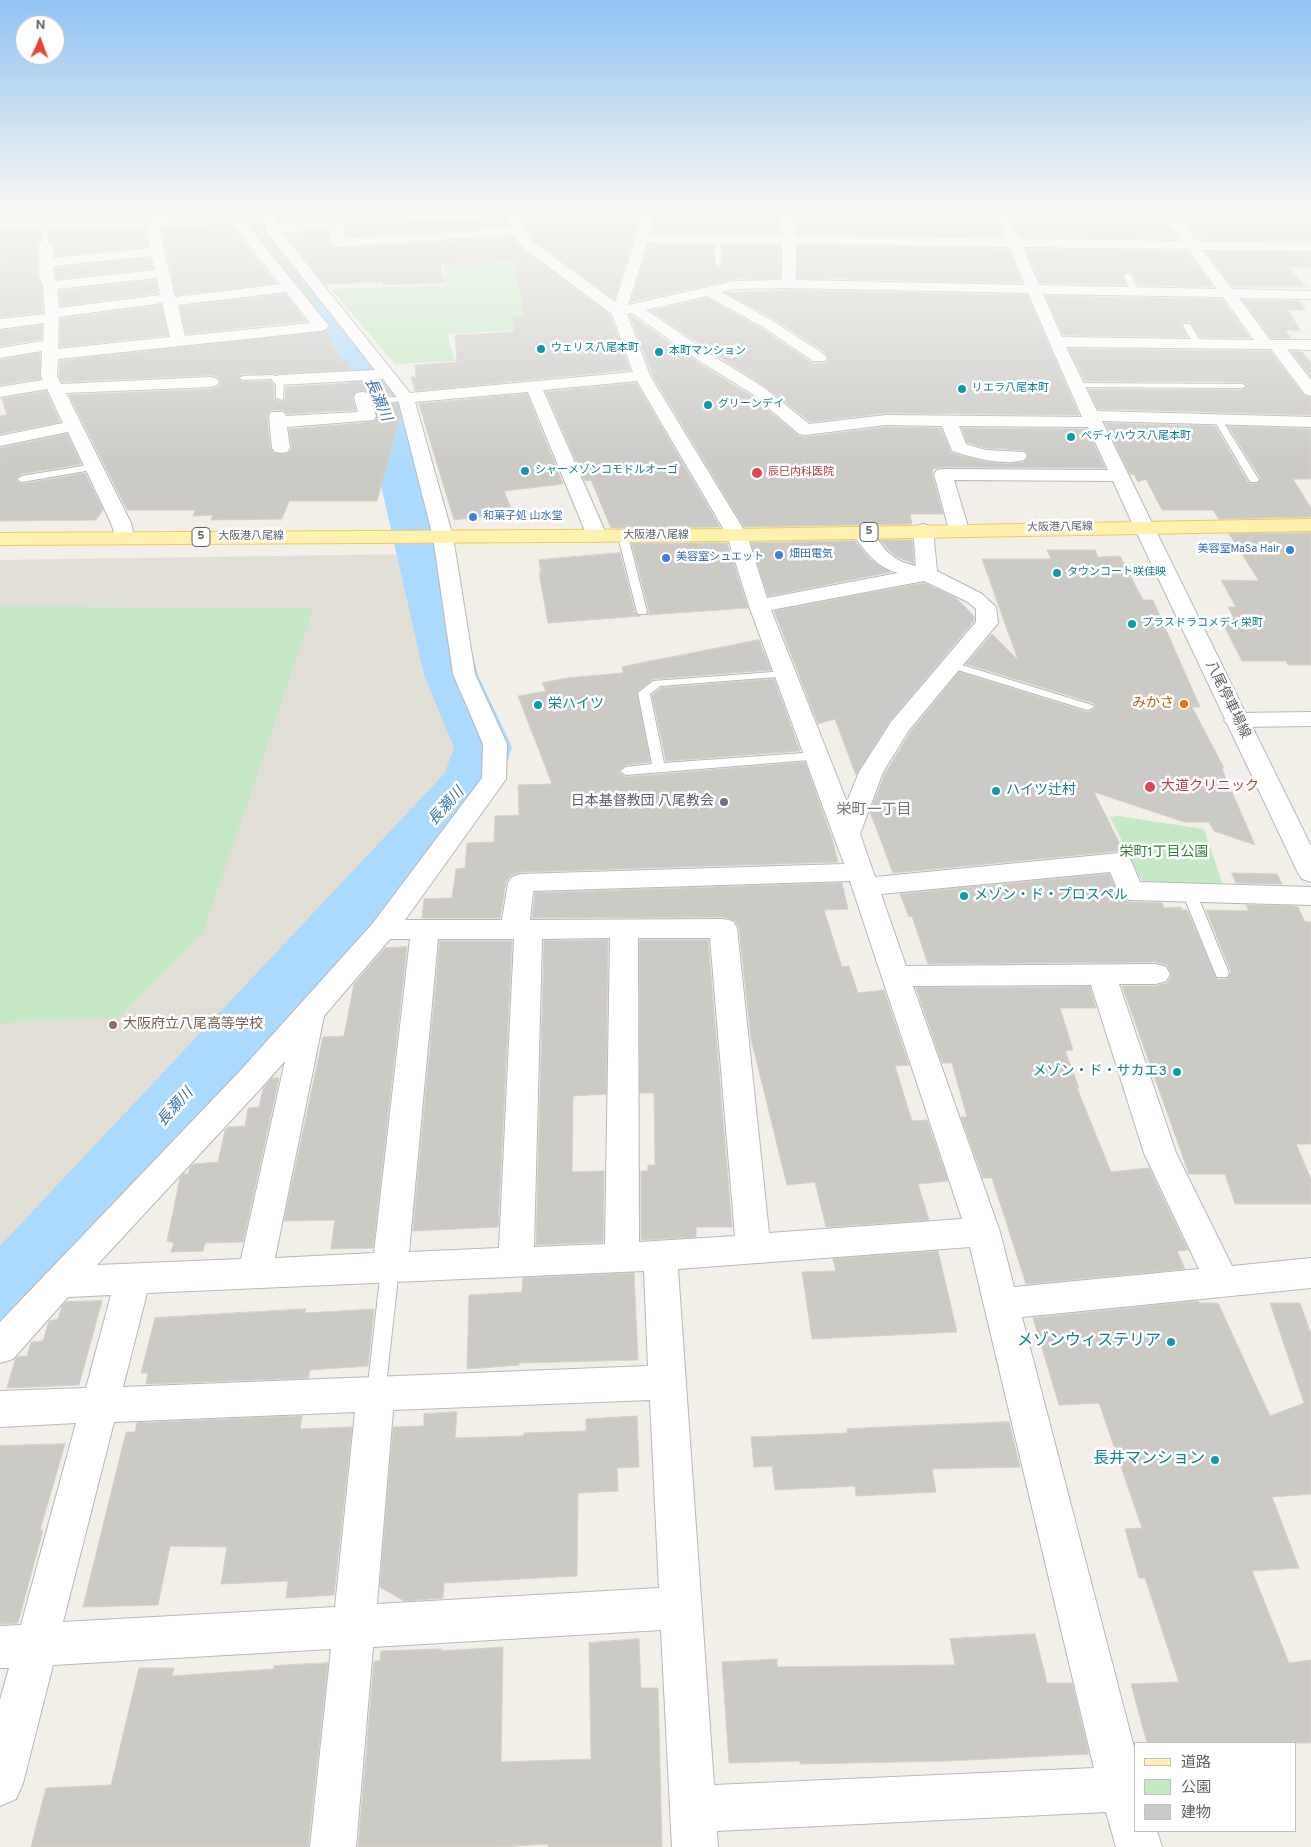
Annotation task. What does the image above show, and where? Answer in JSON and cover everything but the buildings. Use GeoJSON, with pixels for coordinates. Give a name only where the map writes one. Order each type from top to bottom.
{"type":"FeatureCollection","features":[{"type":"Feature","properties":{"kind":"main road","name":"大阪港八尾線"},"geometry":{"type":"LineString","coordinates":[[0,539],[737,535],[922,530],[1311,525]]}},
{"type":"Feature","properties":{"kind":"street"},"geometry":{"type":"LineString","coordinates":[[51,295],[52,315],[48,376],[121,523],[124,537]]}},
{"type":"Feature","properties":{"kind":"street"},"geometry":{"type":"LineString","coordinates":[[168,295],[179,341]]}},
{"type":"Feature","properties":{"kind":"street"},"geometry":{"type":"LineString","coordinates":[[0,324],[52,315],[213,295]]}},
{"type":"Feature","properties":{"kind":"street"},"geometry":{"type":"LineString","coordinates":[[0,353],[179,341],[321,326],[296,295]]}},
{"type":"Feature","properties":{"kind":"street"},"geometry":{"type":"LineString","coordinates":[[0,1347],[250,1080],[383,930],[494,779],[495,744],[464,674],[435,536],[402,398],[323,295]]}},
{"type":"Feature","properties":{"kind":"street"},"geometry":{"type":"LineString","coordinates":[[596,295],[619,312],[642,376],[737,535],[759,606],[847,834],[983,1232],[1122,1789],[1134,1830]]}},
{"type":"Feature","properties":{"kind":"street"},"geometry":{"type":"LineString","coordinates":[[619,312],[624,295]]}},
{"type":"Feature","properties":{"kind":"street"},"geometry":{"type":"LineString","coordinates":[[619,312],[696,295]]}},
{"type":"Feature","properties":{"kind":"street"},"geometry":{"type":"LineString","coordinates":[[716,295],[768,324],[819,358]]}},
{"type":"Feature","properties":{"kind":"street","name":"八尾停車場線"},"geometry":{"type":"LineString","coordinates":[[1037,295],[1056,342],[1091,419],[1311,873]]}},
{"type":"Feature","properties":{"kind":"street"},"geometry":{"type":"LineString","coordinates":[[1231,295],[1311,391]]}},
{"type":"Feature","properties":{"kind":"street"},"geometry":{"type":"LineString","coordinates":[[635,309],[704,357],[757,390],[805,430],[886,420],[1091,419],[1311,422]]}},
{"type":"Feature","properties":{"kind":"street"},"geometry":{"type":"LineString","coordinates":[[1056,342],[1311,345]]}},
{"type":"Feature","properties":{"kind":"street"},"geometry":{"type":"LineString","coordinates":[[280,380],[382,374]]}},
{"type":"Feature","properties":{"kind":"street"},"geometry":{"type":"LineString","coordinates":[[402,398],[642,376]]}},
{"type":"Feature","properties":{"kind":"street"},"geometry":{"type":"LineString","coordinates":[[0,392],[54,386],[211,382]]}},
{"type":"Feature","properties":{"kind":"street"},"geometry":{"type":"LineString","coordinates":[[533,385],[597,536]]}},
{"type":"Feature","properties":{"kind":"street"},"geometry":{"type":"LineString","coordinates":[[281,448],[278,419],[368,416],[367,400]]}},
{"type":"Feature","properties":{"kind":"street"},"geometry":{"type":"LineString","coordinates":[[949,421],[958,447],[983,455],[1032,456]]}},
{"type":"Feature","properties":{"kind":"street"},"geometry":{"type":"LineString","coordinates":[[0,440],[74,426]]}},
{"type":"Feature","properties":{"kind":"street"},"geometry":{"type":"LineString","coordinates":[[1090,457],[1110,458]]}},
{"type":"Feature","properties":{"kind":"street"},"geometry":{"type":"LineString","coordinates":[[959,530],[943,474],[1119,476]]}},
{"type":"Feature","properties":{"kind":"street"},"geometry":{"type":"LineString","coordinates":[[922,530],[926,574]]}},
{"type":"Feature","properties":{"kind":"street"},"geometry":{"type":"LineString","coordinates":[[847,834],[871,772],[900,727],[987,623],[986,607],[975,598],[926,574],[895,567],[880,558],[862,532]]}},
{"type":"Feature","properties":{"kind":"street"},"geometry":{"type":"LineString","coordinates":[[759,606],[926,574]]}},
{"type":"Feature","properties":{"kind":"street"},"geometry":{"type":"LineString","coordinates":[[1236,720],[1311,719]]}},
{"type":"Feature","properties":{"kind":"street"},"geometry":{"type":"LineString","coordinates":[[516,1262],[521,883],[863,880],[1120,862],[1130,891],[1311,896]]}},
{"type":"Feature","properties":{"kind":"street"},"geometry":{"type":"LineString","coordinates":[[383,930],[723,928],[753,1249]]}},
{"type":"Feature","properties":{"kind":"street"},"geometry":{"type":"LineString","coordinates":[[624,929],[641,1257],[667,1382],[694,1828],[1122,1789]]}},
{"type":"Feature","properties":{"kind":"street"},"geometry":{"type":"LineString","coordinates":[[390,1268],[425,930]]}},
{"type":"Feature","properties":{"kind":"street"},"geometry":{"type":"LineString","coordinates":[[896,976],[1156,974]]}},
{"type":"Feature","properties":{"kind":"street"},"geometry":{"type":"LineString","coordinates":[[1102,975],[1160,1153],[1222,1281]]}},
{"type":"Feature","properties":{"kind":"street"},"geometry":{"type":"LineString","coordinates":[[255,1273],[310,1012]]}},
{"type":"Feature","properties":{"kind":"street"},"geometry":{"type":"LineString","coordinates":[[59,1282],[641,1257],[983,1232]]}},
{"type":"Feature","properties":{"kind":"street"},"geometry":{"type":"LineString","coordinates":[[1001,1304],[1311,1273]]}},
{"type":"Feature","properties":{"kind":"street"},"geometry":{"type":"LineString","coordinates":[[0,1783],[18,1646],[101,1405],[133,1279]]}},
{"type":"Feature","properties":{"kind":"street"},"geometry":{"type":"LineString","coordinates":[[0,1409],[667,1382]]}},
{"type":"Feature","properties":{"kind":"street"},"geometry":{"type":"LineString","coordinates":[[333,1847],[376,1394]]}},
{"type":"Feature","properties":{"kind":"street"},"geometry":{"type":"LineString","coordinates":[[18,1646],[681,1608]]}},
{"type":"Feature","properties":{"kind":"street"},"geometry":{"type":"LineString","coordinates":[[1135,1832],[1139,1847]]}},
{"type":"Feature","properties":{"kind":"lane"},"geometry":{"type":"LineString","coordinates":[[1187,326],[1198,344]]}},
{"type":"Feature","properties":{"kind":"lane"},"geometry":{"type":"LineString","coordinates":[[243,378],[273,377],[280,380],[280,398]]}},
{"type":"Feature","properties":{"kind":"lane"},"geometry":{"type":"LineString","coordinates":[[1076,385],[1242,386]]}},
{"type":"Feature","properties":{"kind":"lane"},"geometry":{"type":"LineString","coordinates":[[367,400],[402,398]]}},
{"type":"Feature","properties":{"kind":"lane"},"geometry":{"type":"LineString","coordinates":[[1218,420],[1254,480]]}},
{"type":"Feature","properties":{"kind":"lane"},"geometry":{"type":"LineString","coordinates":[[22,479],[94,467]]}},
{"type":"Feature","properties":{"kind":"lane"},"geometry":{"type":"LineString","coordinates":[[623,536],[642,612]]}},
{"type":"Feature","properties":{"kind":"lane"},"geometry":{"type":"LineString","coordinates":[[952,665],[1088,707]]}},
{"type":"Feature","properties":{"kind":"lane"},"geometry":{"type":"LineString","coordinates":[[659,767],[644,692],[657,683],[786,674]]}},
{"type":"Feature","properties":{"kind":"lane"},"geometry":{"type":"LineString","coordinates":[[626,771],[817,756]]}},
{"type":"Feature","properties":{"kind":"lane"},"geometry":{"type":"LineString","coordinates":[[1189,892],[1222,973]]}},
{"type":"Feature","properties":{"kind":"lane"},"geometry":{"type":"LineString","coordinates":[[376,1394],[390,1268]]}},
{"type":"Feature","properties":{"kind":"shaded area","name":"大阪府立八尾高等学校"},"geometry":{"type":"Polygon","coordinates":[[[412,554],[430,668],[458,731],[453,785],[0,1266],[0,560],[412,554]]]}},
{"type":"Feature","properties":{"kind":"green space"},"geometry":{"type":"Polygon","coordinates":[[[336,295],[584,295],[594,304],[609,325],[447,334],[455,361],[395,364],[336,295]]]}},
{"type":"Feature","properties":{"kind":"green space"},"geometry":{"type":"Polygon","coordinates":[[[0,606],[313,609],[203,933],[119,1017],[0,1023],[0,606]]]}},
{"type":"Feature","properties":{"kind":"green space","name":"栄町1丁目公園"},"geometry":{"type":"Polygon","coordinates":[[[1118,816],[1204,829],[1223,885],[1142,881],[1110,817],[1118,816]]]}},
{"type":"Feature","properties":{"kind":"waterway","name":"長瀬川"},"geometry":{"type":"LineString","coordinates":[[0,1304],[472,779],[483,747],[451,675],[387,419],[365,372],[308,295]]}},
{"type":"Feature","properties":{"kind":"place","name":"ウェリス八尾本町"},"geometry":{"type":"Point","coordinates":[541,349]}},
{"type":"Feature","properties":{"kind":"place","name":"本町マンション"},"geometry":{"type":"Point","coordinates":[659,352]}},
{"type":"Feature","properties":{"kind":"place","name":"リエラ八尾本町"},"geometry":{"type":"Point","coordinates":[962,389]}},
{"type":"Feature","properties":{"kind":"place","name":"グリーンデイ"},"geometry":{"type":"Point","coordinates":[708,405]}},
{"type":"Feature","properties":{"kind":"place","name":"ペディハウス八尾本町"},"geometry":{"type":"Point","coordinates":[1071,437]}},
{"type":"Feature","properties":{"kind":"place","name":"シャーメゾンコモドルオーゴ"},"geometry":{"type":"Point","coordinates":[525,471]}},
{"type":"Feature","properties":{"kind":"place","name":"辰巳内科医院"},"geometry":{"type":"Point","coordinates":[757,473]}},
{"type":"Feature","properties":{"kind":"place","name":"和菓子処 山水堂"},"geometry":{"type":"Point","coordinates":[473,517]}},
{"type":"Feature","properties":{"kind":"place","name":"美容室MaSa Hair"},"geometry":{"type":"Point","coordinates":[1290,550]}},
{"type":"Feature","properties":{"kind":"place","name":"畑田電気"},"geometry":{"type":"Point","coordinates":[779,555]}},
{"type":"Feature","properties":{"kind":"place","name":"美容室シュエット"},"geometry":{"type":"Point","coordinates":[666,558]}},
{"type":"Feature","properties":{"kind":"place","name":"タウンコート咲佳映"},"geometry":{"type":"Point","coordinates":[1057,573]}},
{"type":"Feature","properties":{"kind":"place","name":"プラスドラコメディ栄町"},"geometry":{"type":"Point","coordinates":[1132,624]}},
{"type":"Feature","properties":{"kind":"place","name":"みかさ"},"geometry":{"type":"Point","coordinates":[1184,704]}},
{"type":"Feature","properties":{"kind":"place","name":"栄ハイツ"},"geometry":{"type":"Point","coordinates":[538,705]}},
{"type":"Feature","properties":{"kind":"place","name":"大道クリニック"},"geometry":{"type":"Point","coordinates":[1150,787]}},
{"type":"Feature","properties":{"kind":"place","name":"ハイツ辻村"},"geometry":{"type":"Point","coordinates":[996,791]}},
{"type":"Feature","properties":{"kind":"place","name":"日本基督教団 八尾教会"},"geometry":{"type":"Point","coordinates":[724,802]}},
{"type":"Feature","properties":{"kind":"place","name":"メゾン・ド・プロスペル"},"geometry":{"type":"Point","coordinates":[964,896]}},
{"type":"Feature","properties":{"kind":"place","name":"大阪府立八尾高等学校"},"geometry":{"type":"Point","coordinates":[113,1025]}},
{"type":"Feature","properties":{"kind":"place","name":"メゾン・ド・サカエ3"},"geometry":{"type":"Point","coordinates":[1177,1072]}},
{"type":"Feature","properties":{"kind":"place","name":"メゾンウィステリア"},"geometry":{"type":"Point","coordinates":[1171,1342]}},
{"type":"Feature","properties":{"kind":"place","name":"長井マンション"},"geometry":{"type":"Point","coordinates":[1215,1460]}},
{"type":"Feature","properties":{"kind":"district","name":"栄町一丁目"},"geometry":{"type":"Point","coordinates":[874,811]}}]}
